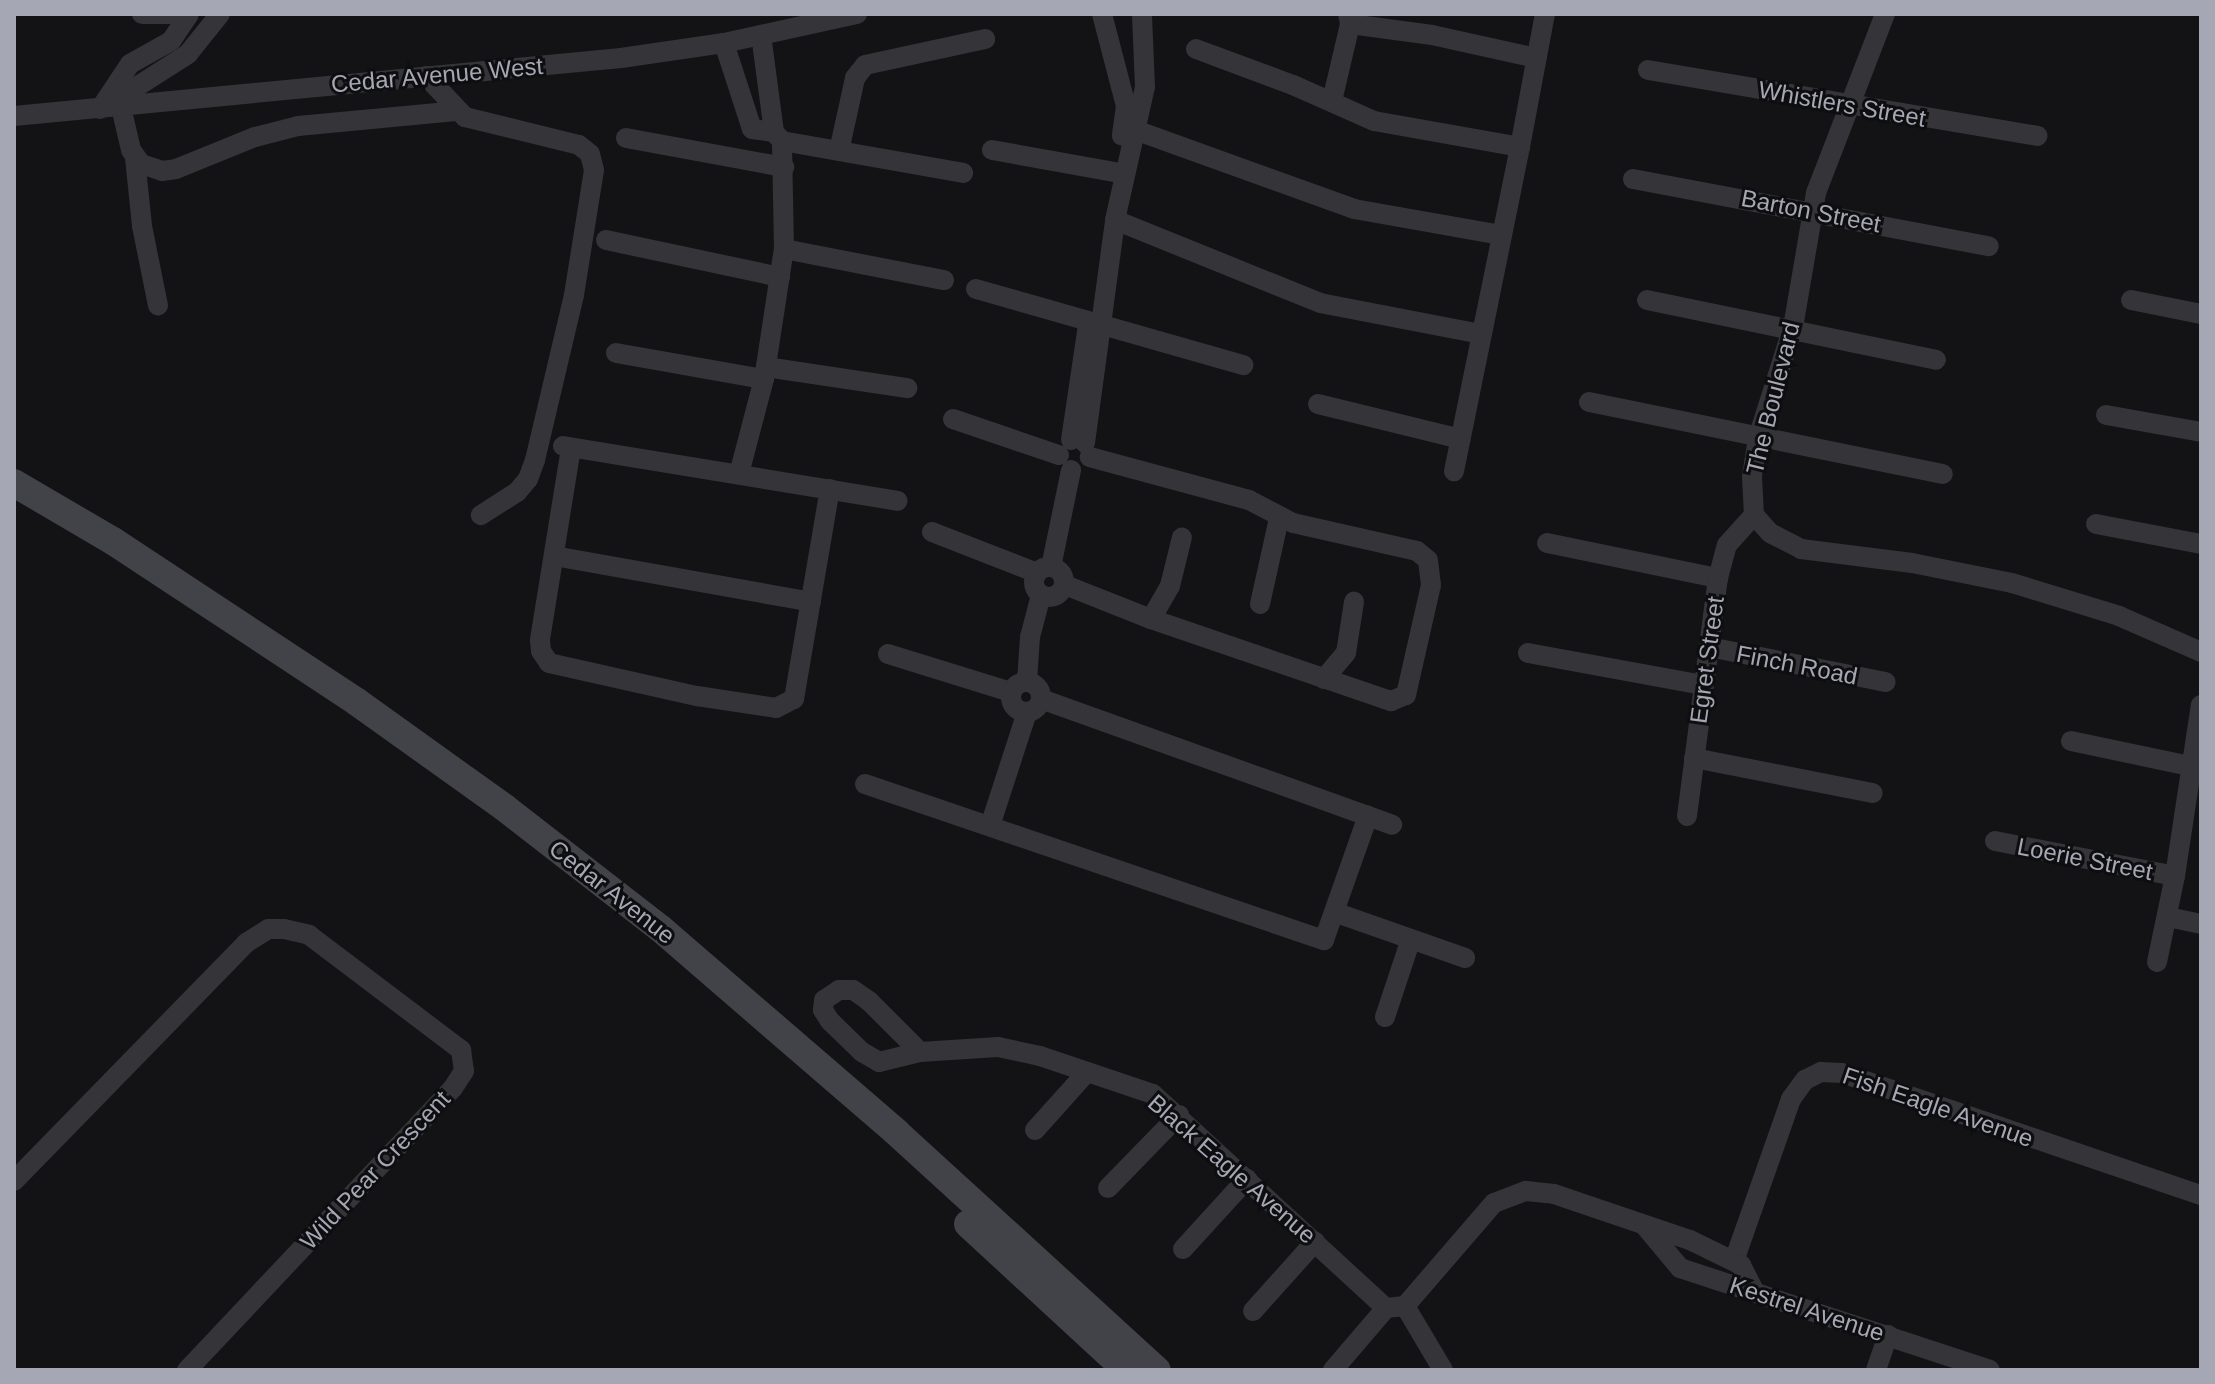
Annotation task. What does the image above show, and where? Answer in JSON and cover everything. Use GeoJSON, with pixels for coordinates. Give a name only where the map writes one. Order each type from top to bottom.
{"type":"FeatureCollection","features":[{"type":"Feature","properties":{"kind":"main road","name":"Cedar Avenue"},"geometry":{"type":"LineString","coordinates":[[14,483],[126,549],[357,702],[505,808],[661,929],[896,1132],[1157,1370]]}},
{"type":"Feature","properties":{"kind":"main road","name":"Cedar Avenue"},"geometry":{"type":"LineString","coordinates":[[14,504],[105,552],[316,686],[666,948],[817,1076],[1011,1266],[1126,1370]]}},
{"type":"Feature","properties":{"kind":"street"},"geometry":{"type":"LineString","coordinates":[[142,14],[170,14]]}},
{"type":"Feature","properties":{"kind":"street"},"geometry":{"type":"LineString","coordinates":[[100,109],[130,64],[171,41],[189,14]]}},
{"type":"Feature","properties":{"kind":"street"},"geometry":{"type":"LineString","coordinates":[[158,305],[142,226],[135,158],[121,107],[138,86],[188,54],[220,14]]}},
{"type":"Feature","properties":{"kind":"street","name":"Cedar Avenue West"},"geometry":{"type":"LineString","coordinates":[[14,116],[621,58],[724,43],[857,14]]}},
{"type":"Feature","properties":{"kind":"street"},"geometry":{"type":"LineString","coordinates":[[1102,14],[1130,128]]}},
{"type":"Feature","properties":{"kind":"street"},"geometry":{"type":"LineString","coordinates":[[953,419],[1075,453],[1249,500],[1279,518],[1417,551],[1428,560],[1432,570],[1406,695],[1391,701],[1151,619],[1035,587],[1044,570],[1075,453],[1120,173],[1146,69],[1142,14]]}},
{"type":"Feature","properties":{"kind":"street"},"geometry":{"type":"LineString","coordinates":[[1432,35],[1436,14]]}},
{"type":"Feature","properties":{"kind":"street"},"geometry":{"type":"LineString","coordinates":[[1454,471],[1545,14]]}},
{"type":"Feature","properties":{"kind":"street","name":"The Boulevard"},"geometry":{"type":"LineString","coordinates":[[1754,515],[1752,477],[1758,438],[1791,332],[1812,210],[1828,155],[1885,14]]}},
{"type":"Feature","properties":{"kind":"street"},"geometry":{"type":"LineString","coordinates":[[1332,101],[1349,19],[1537,58]]}},
{"type":"Feature","properties":{"kind":"street"},"geometry":{"type":"LineString","coordinates":[[739,474],[765,373],[784,249],[784,167],[761,35]]}},
{"type":"Feature","properties":{"kind":"street"},"geometry":{"type":"LineString","coordinates":[[839,151],[855,78],[865,65],[985,39]]}},
{"type":"Feature","properties":{"kind":"street"},"geometry":{"type":"LineString","coordinates":[[724,43],[752,129],[839,151],[963,173]]}},
{"type":"Feature","properties":{"kind":"street"},"geometry":{"type":"LineString","coordinates":[[1196,49],[1380,122],[1520,147]]}},
{"type":"Feature","properties":{"kind":"street","name":"Whistlers Street"},"geometry":{"type":"LineString","coordinates":[[1648,70],[2037,136]]}},
{"type":"Feature","properties":{"kind":"street"},"geometry":{"type":"LineString","coordinates":[[426,76],[458,111],[474,121],[561,138],[579,145],[590,154],[594,170],[574,295],[535,460],[528,479],[517,492],[481,515]]}},
{"type":"Feature","properties":{"kind":"street"},"geometry":{"type":"LineString","coordinates":[[135,158],[151,169],[176,169],[275,131],[458,111]]}},
{"type":"Feature","properties":{"kind":"street"},"geometry":{"type":"LineString","coordinates":[[1130,128],[1354,209],[1502,235]]}},
{"type":"Feature","properties":{"kind":"street"},"geometry":{"type":"LineString","coordinates":[[626,138],[784,167]]}},
{"type":"Feature","properties":{"kind":"street"},"geometry":{"type":"LineString","coordinates":[[992,150],[1120,173]]}},
{"type":"Feature","properties":{"kind":"street"},"geometry":{"type":"LineString","coordinates":[[1094,322],[1115,220],[1120,173]]}},
{"type":"Feature","properties":{"kind":"street","name":"Barton Street"},"geometry":{"type":"LineString","coordinates":[[1633,179],[1812,210],[1989,246]]}},
{"type":"Feature","properties":{"kind":"street"},"geometry":{"type":"LineString","coordinates":[[1115,220],[1320,303],[1481,334]]}},
{"type":"Feature","properties":{"kind":"street"},"geometry":{"type":"LineString","coordinates":[[606,240],[780,277]]}},
{"type":"Feature","properties":{"kind":"street"},"geometry":{"type":"LineString","coordinates":[[784,249],[944,280]]}},
{"type":"Feature","properties":{"kind":"street"},"geometry":{"type":"LineString","coordinates":[[976,289],[1243,365]]}},
{"type":"Feature","properties":{"kind":"street"},"geometry":{"type":"LineString","coordinates":[[1647,300],[1936,360]]}},
{"type":"Feature","properties":{"kind":"street"},"geometry":{"type":"LineString","coordinates":[[2131,300],[2201,314]]}},
{"type":"Feature","properties":{"kind":"street"},"geometry":{"type":"LineString","coordinates":[[616,353],[907,388]]}},
{"type":"Feature","properties":{"kind":"street"},"geometry":{"type":"LineString","coordinates":[[1589,402],[1943,474]]}},
{"type":"Feature","properties":{"kind":"street"},"geometry":{"type":"LineString","coordinates":[[1318,404],[1461,439]]}},
{"type":"Feature","properties":{"kind":"street"},"geometry":{"type":"LineString","coordinates":[[2106,415],[2201,432]]}},
{"type":"Feature","properties":{"kind":"street"},"geometry":{"type":"LineString","coordinates":[[830,489],[794,699],[776,708],[697,696],[549,663],[540,640],[567,447],[739,474],[830,489],[898,501]]}},
{"type":"Feature","properties":{"kind":"street"},"geometry":{"type":"LineString","coordinates":[[1754,515],[1770,533],[1801,549],[1912,563],[2012,583],[2119,616],[2201,652]]}},
{"type":"Feature","properties":{"kind":"street","name":"Egret Street"},"geometry":{"type":"LineString","coordinates":[[1687,816],[1718,578],[1732,536],[1754,515]]}},
{"type":"Feature","properties":{"kind":"street"},"geometry":{"type":"LineString","coordinates":[[1260,604],[1279,518]]}},
{"type":"Feature","properties":{"kind":"street"},"geometry":{"type":"LineString","coordinates":[[2096,524],[2201,544]]}},
{"type":"Feature","properties":{"kind":"street"},"geometry":{"type":"LineString","coordinates":[[932,532],[1044,570],[1060,570],[1041,640],[1030,658],[1013,706],[1034,706],[1392,825]]}},
{"type":"Feature","properties":{"kind":"street"},"geometry":{"type":"LineString","coordinates":[[1151,619],[1170,586],[1182,537]]}},
{"type":"Feature","properties":{"kind":"street"},"geometry":{"type":"LineString","coordinates":[[1547,543],[1718,578]]}},
{"type":"Feature","properties":{"kind":"street"},"geometry":{"type":"LineString","coordinates":[[554,556],[811,602]]}},
{"type":"Feature","properties":{"kind":"street"},"geometry":{"type":"LineString","coordinates":[[1324,679],[1346,653],[1354,602]]}},
{"type":"Feature","properties":{"kind":"street","name":"Finch Road"},"geometry":{"type":"LineString","coordinates":[[1709,647],[1886,682]]}},
{"type":"Feature","properties":{"kind":"street"},"geometry":{"type":"LineString","coordinates":[[1528,653],[1702,685]]}},
{"type":"Feature","properties":{"kind":"street"},"geometry":{"type":"LineString","coordinates":[[888,654],[1039,689],[990,826]]}},
{"type":"Feature","properties":{"kind":"street"},"geometry":{"type":"LineString","coordinates":[[2157,962],[2175,876],[2194,811],[2190,766],[2201,705]]}},
{"type":"Feature","properties":{"kind":"street"},"geometry":{"type":"LineString","coordinates":[[2071,741],[2190,766]]}},
{"type":"Feature","properties":{"kind":"street"},"geometry":{"type":"LineString","coordinates":[[1694,758],[1873,793]]}},
{"type":"Feature","properties":{"kind":"street"},"geometry":{"type":"LineString","coordinates":[[865,784],[1324,940],[1368,816]]}},
{"type":"Feature","properties":{"kind":"street","name":"Loerie Street"},"geometry":{"type":"LineString","coordinates":[[1995,841],[2175,876]]}},
{"type":"Feature","properties":{"kind":"street"},"geometry":{"type":"LineString","coordinates":[[1334,912],[1465,958]]}},
{"type":"Feature","properties":{"kind":"street"},"geometry":{"type":"LineString","coordinates":[[2168,917],[2201,924]]}},
{"type":"Feature","properties":{"kind":"street","name":"Wild Pear Crescent"},"geometry":{"type":"LineString","coordinates":[[14,1181],[108,1093],[110,1085],[246,943],[268,929],[309,935],[455,1044],[464,1056],[464,1071],[453,1088],[187,1370]]}},
{"type":"Feature","properties":{"kind":"street"},"geometry":{"type":"LineString","coordinates":[[1385,1017],[1411,939]]}},
{"type":"Feature","properties":{"kind":"street","name":"Black Eagle Avenue"},"geometry":{"type":"LineString","coordinates":[[920,1052],[869,1001],[853,990],[839,990],[824,1000],[823,1010],[830,1021],[875,1061],[884,1062],[920,1052],[998,1047],[1153,1094],[1315,1242],[1395,1307],[1443,1370]]}},
{"type":"Feature","properties":{"kind":"street"},"geometry":{"type":"LineString","coordinates":[[1035,1130],[1087,1072]]}},
{"type":"Feature","properties":{"kind":"street","name":"Fish Eagle Avenue"},"geometry":{"type":"LineString","coordinates":[[1734,1261],[1791,1099],[1805,1080],[1821,1072],[1842,1073],[2201,1195]]}},
{"type":"Feature","properties":{"kind":"street"},"geometry":{"type":"LineString","coordinates":[[1108,1188],[1179,1115]]}},
{"type":"Feature","properties":{"kind":"street","name":"Wild Pear Crescent"},"geometry":{"type":"LineString","coordinates":[[14,1195],[57,1142]]}},
{"type":"Feature","properties":{"kind":"street"},"geometry":{"type":"LineString","coordinates":[[1183,1249],[1247,1179]]}},
{"type":"Feature","properties":{"kind":"street","name":"Kestrel Avenue"},"geometry":{"type":"LineString","coordinates":[[1333,1370],[1487,1210],[1511,1194],[1546,1192],[1642,1224],[1734,1261]]}},
{"type":"Feature","properties":{"kind":"street","name":"Kestrel Avenue"},"geometry":{"type":"LineString","coordinates":[[1642,1224],[1680,1268],[1990,1370]]}},
{"type":"Feature","properties":{"kind":"street"},"geometry":{"type":"LineString","coordinates":[[1253,1311],[1315,1242]]}},
{"type":"Feature","properties":{"kind":"street"},"geometry":{"type":"LineString","coordinates":[[1734,1261],[1744,1269],[1754,1290]]}},
{"type":"Feature","properties":{"kind":"street"},"geometry":{"type":"LineString","coordinates":[[1876,1370],[1888,1335]]}}]}
